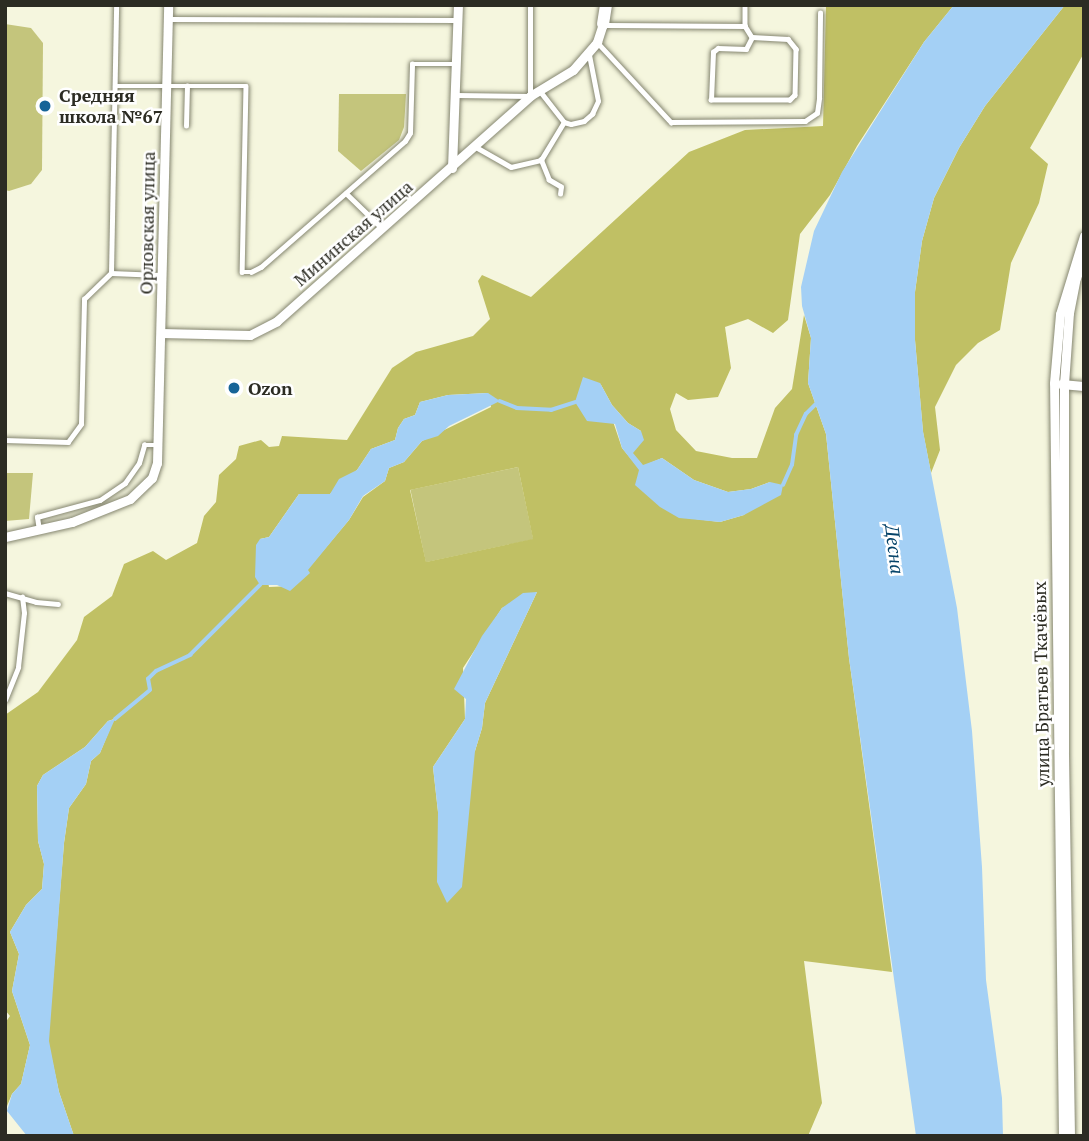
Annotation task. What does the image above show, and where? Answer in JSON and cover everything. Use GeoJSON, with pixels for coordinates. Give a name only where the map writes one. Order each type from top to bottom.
{"type":"FeatureCollection","features":[{"type":"Feature","properties":{"kind":"street","name":"Орловская улица"},"geometry":{"type":"LineString","coordinates":[[5,537],[39,531],[101,513],[130,499],[152,478],[159,443],[168,5]]}},
{"type":"Feature","properties":{"kind":"street"},"geometry":{"type":"LineString","coordinates":[[452,168],[458,5]]}},
{"type":"Feature","properties":{"kind":"street"},"geometry":{"type":"LineString","coordinates":[[603,24],[606,5]]}},
{"type":"Feature","properties":{"kind":"street","name":"Мининская улица"},"geometry":{"type":"LineString","coordinates":[[161,333],[250,335],[277,321],[535,93],[573,70],[597,42],[603,24]]}},
{"type":"Feature","properties":{"kind":"street","name":"улица Братьев Ткачёвых"},"geometry":{"type":"LineString","coordinates":[[1063,1136],[1059,314],[1084,236]]}},
{"type":"Feature","properties":{"kind":"street","name":"улица Братьев Ткачёвых"},"geometry":{"type":"LineString","coordinates":[[1070,1136],[1059,384],[1069,313],[1076,278],[1084,257]]}},
{"type":"Feature","properties":{"kind":"street"},"geometry":{"type":"LineString","coordinates":[[1059,384],[1084,386]]}},
{"type":"Feature","properties":{"kind":"lane"},"geometry":{"type":"LineString","coordinates":[[5,440],[68,442],[81,424],[84,299],[111,273],[117,5]]}},
{"type":"Feature","properties":{"kind":"lane"},"geometry":{"type":"LineString","coordinates":[[530,5],[535,93],[564,122],[571,124],[584,121],[592,114],[598,101],[589,54]]}},
{"type":"Feature","properties":{"kind":"lane"},"geometry":{"type":"LineString","coordinates":[[746,5],[745,26],[752,37]]}},
{"type":"Feature","properties":{"kind":"lane"},"geometry":{"type":"LineString","coordinates":[[597,42],[671,122],[805,121],[817,113],[820,13]]}},
{"type":"Feature","properties":{"kind":"lane"},"geometry":{"type":"LineString","coordinates":[[168,19],[458,20]]}},
{"type":"Feature","properties":{"kind":"lane"},"geometry":{"type":"LineString","coordinates":[[603,24],[745,26]]}},
{"type":"Feature","properties":{"kind":"lane"},"geometry":{"type":"LineString","coordinates":[[752,37],[788,39],[796,49],[796,95],[790,100],[710,100],[713,52],[718,48],[746,49],[752,37]]}},
{"type":"Feature","properties":{"kind":"lane"},"geometry":{"type":"LineString","coordinates":[[115,86],[246,86],[242,272],[261,267],[405,141],[410,133],[412,64],[457,64]]}},
{"type":"Feature","properties":{"kind":"lane"},"geometry":{"type":"LineString","coordinates":[[186,126],[187,86]]}},
{"type":"Feature","properties":{"kind":"lane"},"geometry":{"type":"LineString","coordinates":[[456,95],[535,93]]}},
{"type":"Feature","properties":{"kind":"lane"},"geometry":{"type":"LineString","coordinates":[[476,146],[511,167],[541,160],[564,122]]}},
{"type":"Feature","properties":{"kind":"lane"},"geometry":{"type":"LineString","coordinates":[[541,160],[549,180],[561,187],[560,194]]}},
{"type":"Feature","properties":{"kind":"lane"},"geometry":{"type":"LineString","coordinates":[[346,193],[383,229]]}},
{"type":"Feature","properties":{"kind":"lane"},"geometry":{"type":"LineString","coordinates":[[111,273],[162,275]]}},
{"type":"Feature","properties":{"kind":"lane"},"geometry":{"type":"LineString","coordinates":[[39,531],[37,517],[100,499],[125,483],[139,463],[144,445],[159,443]]}},
{"type":"Feature","properties":{"kind":"lane"},"geometry":{"type":"LineString","coordinates":[[5,593],[58,604]]}},
{"type":"Feature","properties":{"kind":"lane"},"geometry":{"type":"LineString","coordinates":[[5,700],[18,667],[24,613],[22,597]]}},
{"type":"Feature","properties":{"kind":"green space"},"geometry":{"type":"Polygon","coordinates":[[[5,24],[31,28],[43,43],[42,170],[31,184],[9,191],[5,190],[5,24]]]}},
{"type":"Feature","properties":{"kind":"green space"},"geometry":{"type":"Polygon","coordinates":[[[339,94],[406,94],[404,127],[399,140],[361,171],[338,151],[339,94]]]}},
{"type":"Feature","properties":{"kind":"green space"},"geometry":{"type":"Polygon","coordinates":[[[518,467],[533,539],[426,562],[410,490],[518,467]]]}},
{"type":"Feature","properties":{"kind":"green space"},"geometry":{"type":"Polygon","coordinates":[[[5,473],[33,473],[29,519],[5,521],[5,473]]]}},
{"type":"Feature","properties":{"kind":"shaded area"},"geometry":{"type":"Polygon","coordinates":[[[826,5],[954,5],[924,42],[857,146],[830,195],[800,234],[788,320],[773,333],[748,319],[725,327],[731,368],[718,397],[688,400],[676,393],[670,409],[676,430],[696,451],[732,458],[757,458],[775,408],[792,389],[804,315],[811,338],[808,383],[826,434],[849,658],[892,972],[804,961],[822,1103],[808,1136],[74,1136],[59,1092],[48,1041],[64,843],[69,808],[86,784],[91,761],[100,753],[114,719],[108,721],[85,747],[43,775],[37,786],[38,841],[44,864],[42,889],[26,905],[10,932],[19,954],[12,991],[30,1045],[21,1084],[12,1094],[5,1111],[5,1023],[10,1016],[5,1010],[5,715],[38,692],[77,640],[84,617],[112,596],[124,564],[153,551],[166,560],[197,543],[204,516],[216,502],[219,475],[236,459],[239,446],[261,440],[269,447],[279,446],[282,436],[347,440],[392,368],[416,352],[473,336],[490,319],[478,281],[482,275],[531,297],[689,152],[745,130],[823,126],[826,5]],[[600,383],[622,448],[679,517],[720,522],[744,515],[770,482],[751,489],[728,492],[694,480],[662,458],[643,466],[632,453],[641,431],[628,423],[612,405],[600,383]],[[488,393],[448,395],[420,402],[415,415],[404,419],[398,428],[395,440],[371,449],[357,470],[330,494],[299,494],[269,537],[260,539],[269,587],[293,586],[309,573],[307,570],[349,520],[363,497],[385,481],[389,468],[404,462],[422,441],[491,407],[488,393]],[[518,467],[410,490],[426,562],[533,539],[518,467]],[[537,592],[502,608],[463,668],[465,719],[433,767],[438,812],[475,751],[482,728],[485,703],[537,592]]]}},
{"type":"Feature","properties":{"kind":"shaded area"},"geometry":{"type":"Polygon","coordinates":[[[1065,5],[1084,5],[1084,53],[1030,148],[1048,164],[1039,203],[1011,263],[1000,330],[978,343],[956,365],[935,407],[940,450],[931,473],[923,432],[915,340],[915,292],[922,241],[934,198],[959,148],[985,106],[1065,5]]]}},
{"type":"Feature","properties":{"kind":"water","name":"Десна"},"geometry":{"type":"Polygon","coordinates":[[[954,5],[1065,5],[985,106],[959,148],[934,198],[922,241],[915,292],[915,340],[923,431],[957,608],[972,731],[982,867],[986,980],[1002,1098],[1003,1136],[916,1136],[849,658],[826,434],[808,383],[811,338],[802,306],[801,287],[814,231],[842,172],[924,42],[954,5]]]}},
{"type":"Feature","properties":{"kind":"water"},"geometry":{"type":"Polygon","coordinates":[[[583,377],[600,383],[612,405],[628,423],[641,431],[644,440],[633,453],[643,465],[662,458],[694,480],[728,492],[751,489],[770,482],[783,485],[781,495],[744,515],[720,522],[679,518],[660,507],[635,485],[639,470],[622,448],[615,424],[587,421],[575,402],[583,377]]]}},
{"type":"Feature","properties":{"kind":"water"},"geometry":{"type":"Polygon","coordinates":[[[488,393],[500,401],[449,426],[438,436],[422,441],[404,462],[389,468],[385,481],[363,496],[349,520],[308,570],[310,573],[290,591],[277,585],[260,585],[255,577],[256,545],[260,539],[269,537],[299,494],[330,494],[339,479],[357,470],[371,449],[395,440],[398,428],[404,419],[415,415],[420,402],[448,395],[488,393]]]}},
{"type":"Feature","properties":{"kind":"water"},"geometry":{"type":"Polygon","coordinates":[[[537,592],[485,703],[482,728],[475,751],[462,887],[447,903],[437,882],[438,812],[433,767],[465,719],[466,699],[454,689],[482,636],[502,608],[523,593],[537,592]]]}},
{"type":"Feature","properties":{"kind":"water"},"geometry":{"type":"Polygon","coordinates":[[[115,719],[100,753],[91,761],[86,784],[69,808],[64,843],[49,1041],[59,1092],[74,1136],[27,1136],[7,1111],[12,1094],[21,1084],[30,1045],[12,991],[19,954],[10,932],[26,905],[42,889],[44,864],[38,841],[37,786],[43,775],[85,747],[108,721],[115,719]]]}},
{"type":"Feature","properties":{"kind":"waterway"},"geometry":{"type":"LineString","coordinates":[[500,401],[517,408],[551,410],[575,402]]}},
{"type":"Feature","properties":{"kind":"waterway"},"geometry":{"type":"LineString","coordinates":[[783,485],[792,465],[796,435],[806,414],[817,403]]}},
{"type":"Feature","properties":{"kind":"waterway"},"geometry":{"type":"LineString","coordinates":[[115,719],[150,690],[148,679],[156,671],[190,655],[260,585]]}},
{"type":"Feature","properties":{"kind":"place","name":"Средняя школа №67"},"geometry":{"type":"Point","coordinates":[45,106]}},
{"type":"Feature","properties":{"kind":"place","name":"Ozon"},"geometry":{"type":"Point","coordinates":[234,388]}}]}
